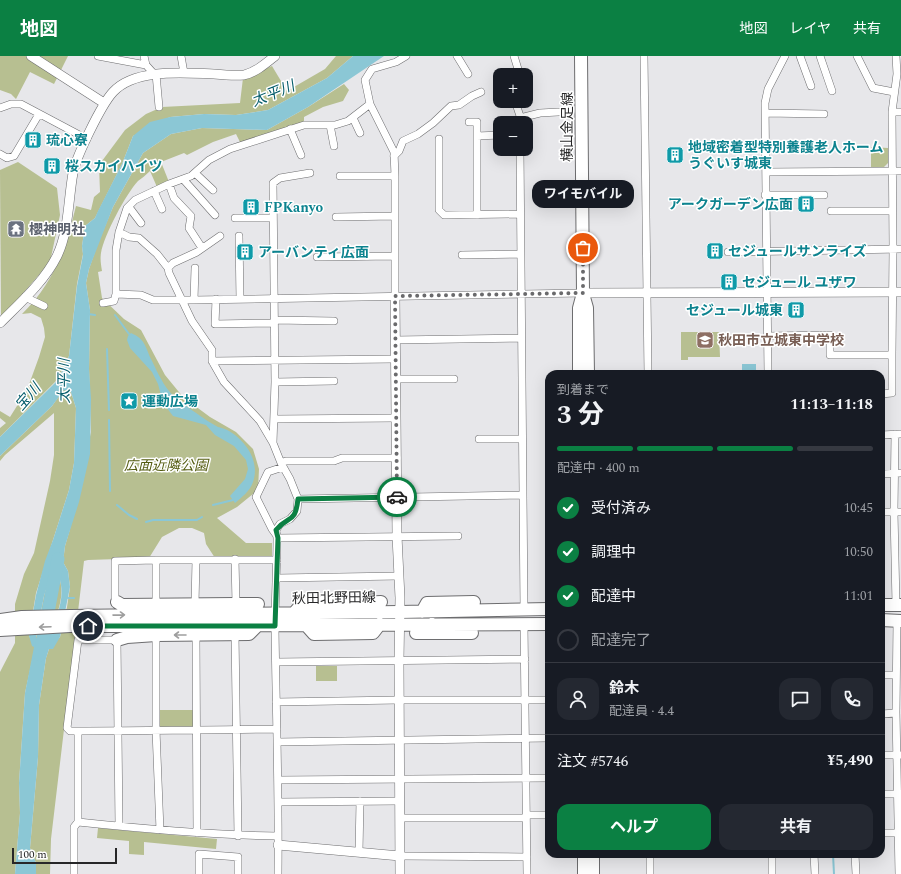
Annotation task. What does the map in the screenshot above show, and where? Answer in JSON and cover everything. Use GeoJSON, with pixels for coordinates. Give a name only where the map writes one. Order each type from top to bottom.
{"type":"FeatureCollection","features":[{"type":"Feature","properties":{"kind":"main road","name":"横山金足線"},"geometry":{"type":"LineString","coordinates":[[581,56],[583,293],[587,308],[588,370]]}},
{"type":"Feature","properties":{"kind":"main road","name":"横山金足線"},"geometry":{"type":"LineString","coordinates":[[579,370],[579,308],[583,293]]}},
{"type":"Feature","properties":{"kind":"main road"},"geometry":{"type":"LineString","coordinates":[[117,602],[122,605],[258,604]]}},
{"type":"Feature","properties":{"kind":"main road"},"geometry":{"type":"LineString","coordinates":[[365,608],[380,602]]}},
{"type":"Feature","properties":{"kind":"main road"},"geometry":{"type":"LineString","coordinates":[[236,604],[246,614]]}},
{"type":"Feature","properties":{"kind":"main road"},"geometry":{"type":"LineString","coordinates":[[885,605],[898,605]]}},
{"type":"Feature","properties":{"kind":"main road","name":"秋田北野田線"},"geometry":{"type":"LineString","coordinates":[[71,621],[257,626],[293,614],[365,608],[436,628],[505,624],[545,624]]}},
{"type":"Feature","properties":{"kind":"main road","name":"秋田北野田線"},"geometry":{"type":"LineString","coordinates":[[0,620],[21,623],[246,614],[275,620],[310,630],[380,624],[422,612],[545,609]]}},
{"type":"Feature","properties":{"kind":"main road"},"geometry":{"type":"LineString","coordinates":[[885,620],[899,621]]}},
{"type":"Feature","properties":{"kind":"main road","name":"秋田北野田線"},"geometry":{"type":"LineString","coordinates":[[0,630],[21,623]]}},
{"type":"Feature","properties":{"kind":"main road"},"geometry":{"type":"LineString","coordinates":[[117,640],[127,637],[156,635],[249,634],[257,626]]}},
{"type":"Feature","properties":{"kind":"main road"},"geometry":{"type":"LineString","coordinates":[[416,633],[436,628]]}},
{"type":"Feature","properties":{"kind":"main road"},"geometry":{"type":"LineString","coordinates":[[294,634],[310,630]]}},
{"type":"Feature","properties":{"kind":"main road"},"geometry":{"type":"LineString","coordinates":[[584,858],[584,874]]}},
{"type":"Feature","properties":{"kind":"main road"},"geometry":{"type":"LineString","coordinates":[[593,858],[593,874]]}},
{"type":"Feature","properties":{"kind":"street"},"geometry":{"type":"LineString","coordinates":[[31,56],[104,103]]}},
{"type":"Feature","properties":{"kind":"street"},"geometry":{"type":"LineString","coordinates":[[98,56],[146,65]]}},
{"type":"Feature","properties":{"kind":"street"},"geometry":{"type":"LineString","coordinates":[[144,56],[146,65],[155,74],[159,107]]}},
{"type":"Feature","properties":{"kind":"street"},"geometry":{"type":"LineString","coordinates":[[181,56],[184,73]]}},
{"type":"Feature","properties":{"kind":"street"},"geometry":{"type":"LineString","coordinates":[[0,323],[46,273],[57,256],[62,243],[73,172],[104,103],[113,92],[124,83],[155,74],[184,73],[244,75],[260,68],[275,56]]}},
{"type":"Feature","properties":{"kind":"street"},"geometry":{"type":"LineString","coordinates":[[400,874],[400,618],[397,536],[394,152],[370,104],[365,80],[372,69],[396,62],[406,56]]}},
{"type":"Feature","properties":{"kind":"street"},"geometry":{"type":"LineString","coordinates":[[457,56],[468,74]]}},
{"type":"Feature","properties":{"kind":"street"},"geometry":{"type":"LineString","coordinates":[[514,56],[518,68]]}},
{"type":"Feature","properties":{"kind":"street"},"geometry":{"type":"LineString","coordinates":[[644,56],[648,370]]}},
{"type":"Feature","properties":{"kind":"street"},"geometry":{"type":"LineString","coordinates":[[768,370],[769,336],[765,195],[766,98],[768,89],[785,56]]}},
{"type":"Feature","properties":{"kind":"street"},"geometry":{"type":"LineString","coordinates":[[800,56],[811,86]]}},
{"type":"Feature","properties":{"kind":"street"},"geometry":{"type":"LineString","coordinates":[[820,56],[832,91]]}},
{"type":"Feature","properties":{"kind":"street"},"geometry":{"type":"LineString","coordinates":[[857,56],[873,88],[894,92]]}},
{"type":"Feature","properties":{"kind":"street"},"geometry":{"type":"LineString","coordinates":[[885,394],[892,393],[892,355],[897,292],[897,249],[892,212],[892,112],[897,74],[896,56]]}},
{"type":"Feature","properties":{"kind":"street"},"geometry":{"type":"LineString","coordinates":[[394,156],[399,151],[403,141],[418,134],[433,123],[451,106],[459,105],[481,92]]}},
{"type":"Feature","properties":{"kind":"street"},"geometry":{"type":"LineString","coordinates":[[0,108],[11,104],[21,104],[87,139]]}},
{"type":"Feature","properties":{"kind":"street"},"geometry":{"type":"LineString","coordinates":[[103,303],[114,301],[116,294],[116,250],[119,232],[129,207],[135,200],[195,173],[209,160],[223,152],[304,125],[330,125],[348,122],[370,104]]}},
{"type":"Feature","properties":{"kind":"street"},"geometry":{"type":"LineString","coordinates":[[531,116],[540,113],[558,112]]}},
{"type":"Feature","properties":{"kind":"street"},"geometry":{"type":"LineString","coordinates":[[892,112],[901,112]]}},
{"type":"Feature","properties":{"kind":"street"},"geometry":{"type":"LineString","coordinates":[[766,113],[824,114]]}},
{"type":"Feature","properties":{"kind":"street"},"geometry":{"type":"LineString","coordinates":[[0,154],[7,158],[14,156],[39,114]]}},
{"type":"Feature","properties":{"kind":"street"},"geometry":{"type":"LineString","coordinates":[[353,118],[360,134]]}},
{"type":"Feature","properties":{"kind":"street"},"geometry":{"type":"LineString","coordinates":[[469,122],[477,122],[477,215]]}},
{"type":"Feature","properties":{"kind":"street"},"geometry":{"type":"LineString","coordinates":[[330,125],[334,146]]}},
{"type":"Feature","properties":{"kind":"street"},"geometry":{"type":"LineString","coordinates":[[290,129],[301,156]]}},
{"type":"Feature","properties":{"kind":"street"},"geometry":{"type":"LineString","coordinates":[[477,136],[493,135]]}},
{"type":"Feature","properties":{"kind":"street"},"geometry":{"type":"LineString","coordinates":[[439,139],[439,210],[444,215],[519,214]]}},
{"type":"Feature","properties":{"kind":"street"},"geometry":{"type":"LineString","coordinates":[[520,156],[519,214],[524,609]]}},
{"type":"Feature","properties":{"kind":"street"},"geometry":{"type":"LineString","coordinates":[[766,172],[901,170]]}},
{"type":"Feature","properties":{"kind":"street"},"geometry":{"type":"LineString","coordinates":[[195,173],[213,190]]}},
{"type":"Feature","properties":{"kind":"street"},"geometry":{"type":"LineString","coordinates":[[273,443],[275,419],[275,382],[273,183],[280,178],[310,173]]}},
{"type":"Feature","properties":{"kind":"street"},"geometry":{"type":"LineString","coordinates":[[340,176],[395,176]]}},
{"type":"Feature","properties":{"kind":"street"},"geometry":{"type":"LineString","coordinates":[[183,179],[215,215]]}},
{"type":"Feature","properties":{"kind":"street"},"geometry":{"type":"LineString","coordinates":[[169,184],[174,198],[191,216],[189,228],[202,248]]}},
{"type":"Feature","properties":{"kind":"street"},"geometry":{"type":"LineString","coordinates":[[154,191],[162,209]]}},
{"type":"Feature","properties":{"kind":"street"},"geometry":{"type":"LineString","coordinates":[[765,195],[824,195]]}},
{"type":"Feature","properties":{"kind":"street"},"geometry":{"type":"LineString","coordinates":[[129,207],[142,223]]}},
{"type":"Feature","properties":{"kind":"street"},"geometry":{"type":"LineString","coordinates":[[831,211],[892,212],[901,214]]}},
{"type":"Feature","properties":{"kind":"street"},"geometry":{"type":"LineString","coordinates":[[336,217],[395,216]]}},
{"type":"Feature","properties":{"kind":"street"},"geometry":{"type":"LineString","coordinates":[[235,218],[273,218]]}},
{"type":"Feature","properties":{"kind":"street"},"geometry":{"type":"LineString","coordinates":[[119,232],[129,237],[139,238],[157,254],[168,268],[181,300],[192,321],[212,350],[212,361],[224,382],[260,421],[273,443],[298,499],[297,511],[294,516],[280,524],[276,530],[277,578],[275,620],[278,874]]}},
{"type":"Feature","properties":{"kind":"street"},"geometry":{"type":"LineString","coordinates":[[168,268],[173,263],[202,248],[220,236]]}},
{"type":"Feature","properties":{"kind":"street"},"geometry":{"type":"LineString","coordinates":[[240,236],[240,299]]}},
{"type":"Feature","properties":{"kind":"street"},"geometry":{"type":"LineString","coordinates":[[728,252],[897,249]]}},
{"type":"Feature","properties":{"kind":"street"},"geometry":{"type":"LineString","coordinates":[[462,255],[520,254]]}},
{"type":"Feature","properties":{"kind":"street"},"geometry":{"type":"LineString","coordinates":[[317,257],[395,256]]}},
{"type":"Feature","properties":{"kind":"street"},"geometry":{"type":"LineString","coordinates":[[194,300],[195,268]]}},
{"type":"Feature","properties":{"kind":"street"},"geometry":{"type":"LineString","coordinates":[[116,294],[141,295],[153,300],[194,300],[521,293],[897,292]]}},
{"type":"Feature","properties":{"kind":"street"},"geometry":{"type":"LineString","coordinates":[[25,297],[44,306]]}},
{"type":"Feature","properties":{"kind":"street"},"geometry":{"type":"LineString","coordinates":[[216,299],[215,324],[334,321]]}},
{"type":"Feature","properties":{"kind":"street"},"geometry":{"type":"LineString","coordinates":[[769,336],[830,334],[830,355],[892,355]]}},
{"type":"Feature","properties":{"kind":"street"},"geometry":{"type":"LineString","coordinates":[[395,340],[521,338]]}},
{"type":"Feature","properties":{"kind":"street"},"geometry":{"type":"LineString","coordinates":[[212,361],[395,359]]}},
{"type":"Feature","properties":{"kind":"street"},"geometry":{"type":"LineString","coordinates":[[396,379],[454,379]]}},
{"type":"Feature","properties":{"kind":"street"},"geometry":{"type":"LineString","coordinates":[[275,382],[334,381]]}},
{"type":"Feature","properties":{"kind":"street"},"geometry":{"type":"LineString","coordinates":[[275,419],[396,418]]}},
{"type":"Feature","properties":{"kind":"street"},"geometry":{"type":"LineString","coordinates":[[885,435],[898,434],[898,605]]}},
{"type":"Feature","properties":{"kind":"street"},"geometry":{"type":"LineString","coordinates":[[479,439],[522,440]]}},
{"type":"Feature","properties":{"kind":"street"},"geometry":{"type":"LineString","coordinates":[[277,538],[256,497],[268,472],[282,465],[286,461],[334,461],[342,458],[397,458]]}},
{"type":"Feature","properties":{"kind":"street"},"geometry":{"type":"LineString","coordinates":[[885,474],[898,474]]}},
{"type":"Feature","properties":{"kind":"street"},"geometry":{"type":"LineString","coordinates":[[298,499],[523,495]]}},
{"type":"Feature","properties":{"kind":"street"},"geometry":{"type":"LineString","coordinates":[[885,512],[897,512]]}},
{"type":"Feature","properties":{"kind":"street"},"geometry":{"type":"LineString","coordinates":[[277,538],[458,536]]}},
{"type":"Feature","properties":{"kind":"street"},"geometry":{"type":"LineString","coordinates":[[117,602],[115,598],[115,561],[235,559],[277,560]]}},
{"type":"Feature","properties":{"kind":"street"},"geometry":{"type":"LineString","coordinates":[[235,559],[236,604]]}},
{"type":"Feature","properties":{"kind":"street"},"geometry":{"type":"LineString","coordinates":[[156,560],[156,605]]}},
{"type":"Feature","properties":{"kind":"street"},"geometry":{"type":"LineString","coordinates":[[195,604],[196,560]]}},
{"type":"Feature","properties":{"kind":"street"},"geometry":{"type":"LineString","coordinates":[[277,578],[399,576]]}},
{"type":"Feature","properties":{"kind":"street"},"geometry":{"type":"LineString","coordinates":[[899,621],[896,675],[899,755],[900,873]]}},
{"type":"Feature","properties":{"kind":"street"},"geometry":{"type":"LineString","coordinates":[[524,624],[527,874]]}},
{"type":"Feature","properties":{"kind":"street"},"geometry":{"type":"LineString","coordinates":[[235,634],[238,836]]}},
{"type":"Feature","properties":{"kind":"street"},"geometry":{"type":"LineString","coordinates":[[156,635],[156,730],[160,830]]}},
{"type":"Feature","properties":{"kind":"street"},"geometry":{"type":"LineString","coordinates":[[196,635],[197,833]]}},
{"type":"Feature","properties":{"kind":"street"},"geometry":{"type":"LineString","coordinates":[[119,826],[118,731],[117,640],[78,640],[68,728],[70,732],[78,731],[118,731],[156,730],[237,730],[277,729]]}},
{"type":"Feature","properties":{"kind":"street"},"geometry":{"type":"LineString","coordinates":[[276,662],[525,660]]}},
{"type":"Feature","properties":{"kind":"street"},"geometry":{"type":"LineString","coordinates":[[885,675],[896,675]]}},
{"type":"Feature","properties":{"kind":"street"},"geometry":{"type":"LineString","coordinates":[[276,702],[545,700]]}},
{"type":"Feature","properties":{"kind":"street"},"geometry":{"type":"LineString","coordinates":[[885,714],[898,712]]}},
{"type":"Feature","properties":{"kind":"street"},"geometry":{"type":"LineString","coordinates":[[74,874],[74,828],[78,822],[78,731]]}},
{"type":"Feature","properties":{"kind":"street"},"geometry":{"type":"LineString","coordinates":[[277,742],[545,738]]}},
{"type":"Feature","properties":{"kind":"street"},"geometry":{"type":"LineString","coordinates":[[885,755],[899,755]]}},
{"type":"Feature","properties":{"kind":"street"},"geometry":{"type":"LineString","coordinates":[[278,780],[545,778]]}},
{"type":"Feature","properties":{"kind":"street"},"geometry":{"type":"LineString","coordinates":[[885,794],[899,794]]}},
{"type":"Feature","properties":{"kind":"street"},"geometry":{"type":"LineString","coordinates":[[359,852],[360,801]]}},
{"type":"Feature","properties":{"kind":"street"},"geometry":{"type":"LineString","coordinates":[[278,802],[400,801]]}},
{"type":"Feature","properties":{"kind":"street"},"geometry":{"type":"LineString","coordinates":[[401,818],[545,815]]}},
{"type":"Feature","properties":{"kind":"street"},"geometry":{"type":"LineString","coordinates":[[78,822],[278,840],[359,852],[400,856],[527,857]]}},
{"type":"Feature","properties":{"kind":"street"},"geometry":{"type":"LineString","coordinates":[[885,833],[900,833]]}},
{"type":"Feature","properties":{"kind":"street"},"geometry":{"type":"LineString","coordinates":[[199,874],[199,854],[238,857],[238,874]]}},
{"type":"Feature","properties":{"kind":"street"},"geometry":{"type":"LineString","coordinates":[[650,858],[650,874]]}},
{"type":"Feature","properties":{"kind":"street"},"geometry":{"type":"LineString","coordinates":[[772,858],[772,874]]}},
{"type":"Feature","properties":{"kind":"street"},"geometry":{"type":"LineString","coordinates":[[814,858],[815,874]]}},
{"type":"Feature","properties":{"kind":"street"},"geometry":{"type":"LineString","coordinates":[[856,858],[856,874]]}},
{"type":"Feature","properties":{"kind":"green space"},"geometry":{"type":"Polygon","coordinates":[[[0,56],[68,56],[54,84],[30,72],[16,99],[11,94],[0,90],[0,56]]]}},
{"type":"Feature","properties":{"kind":"green space"},"geometry":{"type":"Polygon","coordinates":[[[336,56],[353,56],[327,78],[268,110],[236,115],[204,114],[170,117],[133,136],[122,164],[95,218],[85,226],[82,246],[83,254],[77,284],[69,356],[58,379],[0,437],[0,428],[6,423],[0,418],[0,411],[10,417],[27,390],[45,337],[41,318],[31,313],[22,314],[43,290],[51,277],[68,236],[76,206],[91,210],[94,197],[100,192],[99,165],[125,130],[146,114],[162,107],[240,103],[243,78],[272,66],[287,91],[325,69],[336,56]]]}},
{"type":"Feature","properties":{"kind":"green space","name":"広面近隣公園"},"geometry":{"type":"Polygon","coordinates":[[[344,84],[349,90],[343,101],[323,107],[304,117],[304,121],[302,123],[241,144],[236,134],[213,142],[187,155],[184,153],[161,162],[169,182],[157,187],[150,171],[138,181],[122,205],[106,236],[101,255],[102,271],[98,272],[102,298],[124,319],[141,330],[165,375],[183,397],[210,417],[236,432],[253,449],[259,469],[258,490],[237,507],[217,518],[246,543],[272,543],[272,559],[215,558],[206,544],[204,533],[192,528],[179,528],[162,537],[149,558],[84,561],[51,839],[50,874],[36,874],[36,863],[30,848],[38,757],[39,705],[46,658],[49,649],[60,637],[67,607],[70,587],[68,571],[63,562],[65,546],[91,432],[89,369],[90,310],[86,283],[98,243],[113,207],[143,153],[171,134],[202,128],[267,130],[308,107],[344,84]]]}},
{"type":"Feature","properties":{"kind":"green space"},"geometry":{"type":"Polygon","coordinates":[[[871,147],[888,148],[888,163],[884,167],[871,167],[871,147]]]}},
{"type":"Feature","properties":{"kind":"green space"},"geometry":{"type":"Polygon","coordinates":[[[18,162],[57,188],[60,215],[50,262],[1,319],[0,170],[18,162]]]}},
{"type":"Feature","properties":{"kind":"green space"},"geometry":{"type":"Polygon","coordinates":[[[681,332],[719,332],[720,357],[688,357],[688,360],[681,360],[681,332]]]}},
{"type":"Feature","properties":{"kind":"green space"},"geometry":{"type":"Polygon","coordinates":[[[64,389],[71,392],[76,408],[74,463],[69,490],[36,593],[29,636],[35,647],[25,693],[19,783],[20,813],[15,874],[0,874],[0,672],[15,643],[15,604],[24,574],[34,553],[50,481],[54,455],[54,413],[0,461],[0,456],[52,406],[64,389]]]}},
{"type":"Feature","properties":{"kind":"green space"},"geometry":{"type":"Polygon","coordinates":[[[59,575],[61,584],[61,600],[57,615],[47,638],[36,638],[44,596],[50,576],[59,575]]]}},
{"type":"Feature","properties":{"kind":"green space"},"geometry":{"type":"Polygon","coordinates":[[[316,666],[337,666],[337,681],[316,681],[316,666]]]}},
{"type":"Feature","properties":{"kind":"green space"},"geometry":{"type":"Polygon","coordinates":[[[156,710],[196,710],[196,730],[156,730],[156,710]]]}},
{"type":"Feature","properties":{"kind":"green space"},"geometry":{"type":"Polygon","coordinates":[[[98,828],[217,839],[216,849],[144,842],[144,855],[129,854],[129,841],[97,838],[98,828]]]}},
{"type":"Feature","properties":{"kind":"water"},"geometry":{"type":"Polygon","coordinates":[[[353,56],[384,56],[308,107],[267,130],[202,128],[171,134],[143,153],[113,207],[89,269],[86,283],[90,310],[90,454],[79,502],[65,546],[63,562],[68,571],[70,587],[60,637],[53,649],[49,649],[46,658],[39,705],[38,757],[30,848],[36,863],[36,874],[15,874],[20,813],[19,783],[25,693],[34,647],[32,646],[29,636],[36,595],[45,561],[69,490],[74,463],[76,408],[71,392],[64,390],[52,406],[0,456],[0,437],[58,380],[69,356],[77,286],[83,255],[82,246],[85,226],[95,218],[122,164],[133,136],[150,122],[170,117],[204,114],[236,115],[268,110],[327,78],[353,56]],[[59,576],[50,577],[44,596],[36,638],[46,638],[49,635],[60,606],[62,592],[59,576]]]}},
{"type":"Feature","properties":{"kind":"water"},"geometry":{"type":"Polygon","coordinates":[[[131,333],[136,335],[144,343],[161,379],[172,395],[218,427],[228,430],[241,441],[250,453],[255,467],[253,482],[248,491],[235,503],[230,496],[245,479],[248,469],[246,460],[234,446],[215,435],[206,425],[173,416],[163,403],[158,384],[152,372],[130,348],[127,340],[131,333]]]}},
{"type":"Feature","properties":{"kind":"water"},"geometry":{"type":"Polygon","coordinates":[[[742,364],[756,364],[756,370],[742,370],[742,364]]]}},
{"type":"Feature","properties":{"kind":"waterway"},"geometry":{"type":"LineString","coordinates":[[88,314],[95,315]]}},
{"type":"Feature","properties":{"kind":"waterway"},"geometry":{"type":"LineString","coordinates":[[115,315],[129,334]]}},
{"type":"Feature","properties":{"kind":"waterway"},"geometry":{"type":"LineString","coordinates":[[107,349],[109,410]]}},
{"type":"Feature","properties":{"kind":"waterway"},"geometry":{"type":"LineString","coordinates":[[109,420],[110,491]]}},
{"type":"Feature","properties":{"kind":"waterway"},"geometry":{"type":"LineString","coordinates":[[213,505],[233,500]]}},
{"type":"Feature","properties":{"kind":"waterway"},"geometry":{"type":"LineString","coordinates":[[117,505],[129,515],[137,519]]}},
{"type":"Feature","properties":{"kind":"waterway"},"geometry":{"type":"LineString","coordinates":[[146,522],[153,520],[197,520],[202,517]]}},
{"type":"Feature","properties":{"kind":"waterway","name":"太平川"},"geometry":{"type":"LineString","coordinates":[[40,655],[58,559]]}},
{"type":"Feature","properties":{"kind":"waterway"},"geometry":{"type":"LineString","coordinates":[[68,598],[74,598]]}},
{"type":"Feature","properties":{"kind":"waterway"},"geometry":{"type":"LineString","coordinates":[[833,858],[834,874]]}},
{"type":"Feature","properties":{"kind":"way so far"},"geometry":{"type":"LineString","coordinates":[[397,497],[395,296],[583,293],[583,248]]}},
{"type":"Feature","properties":{"kind":"place","name":"琉心寮"},"geometry":{"type":"Point","coordinates":[33,140]}},
{"type":"Feature","properties":{"kind":"place","name":"地域密着型特別養護老人ホーム うぐいす城東"},"geometry":{"type":"Point","coordinates":[675,155]}},
{"type":"Feature","properties":{"kind":"place","name":"桜スカイハイツ"},"geometry":{"type":"Point","coordinates":[52,166]}},
{"type":"Feature","properties":{"kind":"place","name":"アークガーデン広面"},"geometry":{"type":"Point","coordinates":[806,204]}},
{"type":"Feature","properties":{"kind":"place","name":"FPKanyo"},"geometry":{"type":"Point","coordinates":[251,207]}},
{"type":"Feature","properties":{"kind":"place","name":"櫻神明社"},"geometry":{"type":"Point","coordinates":[16,229]}},
{"type":"Feature","properties":{"kind":"place","name":"ワイモバイル"},"geometry":{"type":"Point","coordinates":[583,248]}},
{"type":"Feature","properties":{"kind":"place","name":"セジュールサンライズ"},"geometry":{"type":"Point","coordinates":[715,251]}},
{"type":"Feature","properties":{"kind":"place","name":"アーバンティ広面"},"geometry":{"type":"Point","coordinates":[245,252]}},
{"type":"Feature","properties":{"kind":"place","name":"セジュール ユザワ"},"geometry":{"type":"Point","coordinates":[729,282]}},
{"type":"Feature","properties":{"kind":"place","name":"セジュール城東"},"geometry":{"type":"Point","coordinates":[796,310]}},
{"type":"Feature","properties":{"kind":"place","name":"秋田市立城東中学校"},"geometry":{"type":"Point","coordinates":[705,340]}},
{"type":"Feature","properties":{"kind":"place","name":"運動広場"},"geometry":{"type":"Point","coordinates":[129,401]}},
{"type":"Feature","properties":{"kind":"route"},"geometry":{"type":"LineString","coordinates":[[88,626],[275,626],[278,538],[276,530],[280,524],[294,516],[297,511],[298,499],[397,497]]}},
{"type":"Feature","properties":{"kind":"water label","name":"宝川"},"geometry":{"type":"Point","coordinates":[28,397]}}]}
